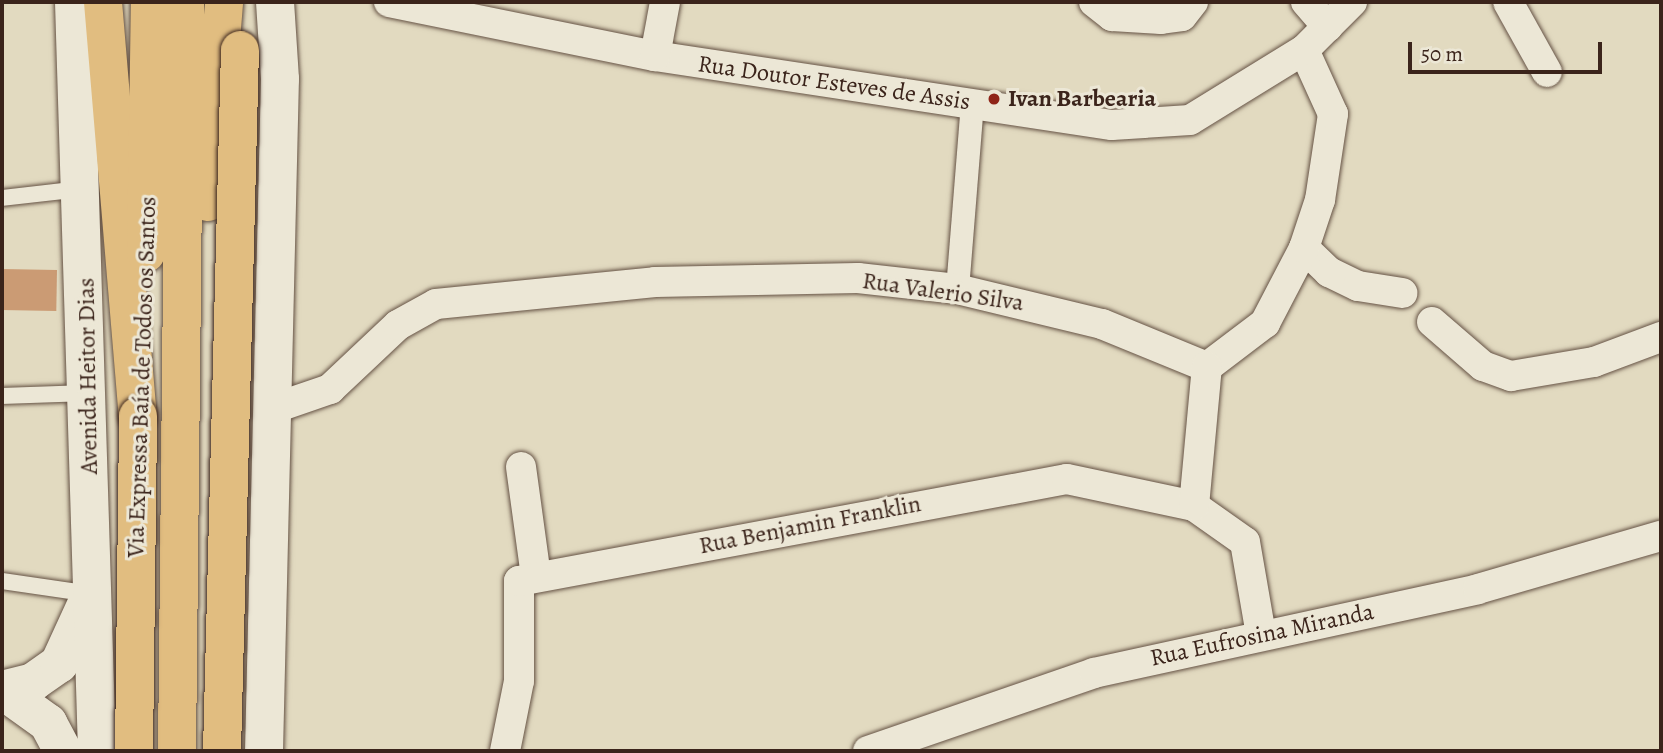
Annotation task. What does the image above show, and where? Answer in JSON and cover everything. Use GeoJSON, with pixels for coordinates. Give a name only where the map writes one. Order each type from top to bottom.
{"type":"FeatureCollection","features":[{"type":"Feature","properties":{"kind":"main road","name":"Avenida Heitor Dias"},"geometry":{"type":"LineString","coordinates":[[74,2],[89,393],[91,593],[97,751]]}},
{"type":"Feature","properties":{"kind":"main road"},"geometry":{"type":"LineString","coordinates":[[103,2],[138,416]]}},
{"type":"Feature","properties":{"kind":"main road","name":"Via Expressa Baía de Todos os Santos"},"geometry":{"type":"LineString","coordinates":[[150,2],[198,52]]}},
{"type":"Feature","properties":{"kind":"main road","name":"Via Expressa Baía de Todos os Santos"},"geometry":{"type":"LineString","coordinates":[[177,751],[183,416],[198,52],[185,2]]}},
{"type":"Feature","properties":{"kind":"main road"},"geometry":{"type":"LineString","coordinates":[[219,751],[198,52],[224,2]]}},
{"type":"Feature","properties":{"kind":"main road"},"geometry":{"type":"LineString","coordinates":[[264,751],[269,410],[280,79],[275,2]]}},
{"type":"Feature","properties":{"kind":"main road","name":"Via Expressa Baía de Todos os Santos"},"geometry":{"type":"LineString","coordinates":[[135,751],[138,416],[198,52]]}},
{"type":"Feature","properties":{"kind":"main road"},"geometry":{"type":"LineString","coordinates":[[2,690],[33,682],[59,664],[91,593]]}},
{"type":"Feature","properties":{"kind":"main road"},"geometry":{"type":"LineString","coordinates":[[2,690],[48,723],[63,751]]}},
{"type":"Feature","properties":{"kind":"main road"},"geometry":{"type":"LineString","coordinates":[[219,751],[234,738],[265,694]]}},
{"type":"Feature","properties":{"kind":"main road"},"geometry":{"type":"LineString","coordinates":[[96,699],[135,751]]}},
{"type":"Feature","properties":{"kind":"street","name":"Rua Doutor Esteves de Assis"},"geometry":{"type":"LineString","coordinates":[[389,2],[655,56],[1112,125],[1190,120],[1304,50]]}},
{"type":"Feature","properties":{"kind":"street"},"geometry":{"type":"LineString","coordinates":[[655,56],[665,2]]}},
{"type":"Feature","properties":{"kind":"street"},"geometry":{"type":"LineString","coordinates":[[1094,2],[1112,16],[1161,19],[1181,16],[1193,2]]}},
{"type":"Feature","properties":{"kind":"street"},"geometry":{"type":"LineString","coordinates":[[1306,2],[1328,27]]}},
{"type":"Feature","properties":{"kind":"street"},"geometry":{"type":"LineString","coordinates":[[1194,506],[1207,367],[1265,323],[1304,248],[1320,200],[1333,114],[1304,50],[1352,2]]}},
{"type":"Feature","properties":{"kind":"street"},"geometry":{"type":"LineString","coordinates":[[1508,2],[1547,72]]}},
{"type":"Feature","properties":{"kind":"street"},"geometry":{"type":"LineString","coordinates":[[957,289],[972,102]]}},
{"type":"Feature","properties":{"kind":"street"},"geometry":{"type":"LineString","coordinates":[[1304,248],[1329,272],[1358,286],[1402,293]]}},
{"type":"Feature","properties":{"kind":"street","name":"Rua Valerio Silva"},"geometry":{"type":"LineString","coordinates":[[269,410],[330,389],[398,325],[436,304],[763,278],[858,278],[957,289],[1102,324],[1207,367]]}},
{"type":"Feature","properties":{"kind":"street"},"geometry":{"type":"LineString","coordinates":[[1432,322],[1483,366],[1511,376],[1594,362],[1661,337]]}},
{"type":"Feature","properties":{"kind":"street"},"geometry":{"type":"LineString","coordinates":[[505,751],[519,681],[519,581],[536,577],[521,467]]}},
{"type":"Feature","properties":{"kind":"street","name":"Rua Benjamin Franklin"},"geometry":{"type":"LineString","coordinates":[[536,577],[1067,480],[1194,506],[1245,542],[1261,635]]}},
{"type":"Feature","properties":{"kind":"street","name":"Rua Eufrosina Miranda"},"geometry":{"type":"LineString","coordinates":[[868,751],[1094,673],[1548,572],[1661,536]]}},
{"type":"Feature","properties":{"kind":"lane"},"geometry":{"type":"LineString","coordinates":[[2,198],[81,189]]}},
{"type":"Feature","properties":{"kind":"lane"},"geometry":{"type":"LineString","coordinates":[[2,396],[89,393]]}},
{"type":"Feature","properties":{"kind":"lane"},"geometry":{"type":"LineString","coordinates":[[2,581],[91,593]]}},
{"type":"Feature","properties":{"kind":"building"},"geometry":{"type":"Polygon","coordinates":[[[2,269],[57,270],[56,311],[2,310],[2,269]]]}},
{"type":"Feature","properties":{"kind":"place","name":"Ivan Barbearia"},"geometry":{"type":"Point","coordinates":[994,99]}}]}
